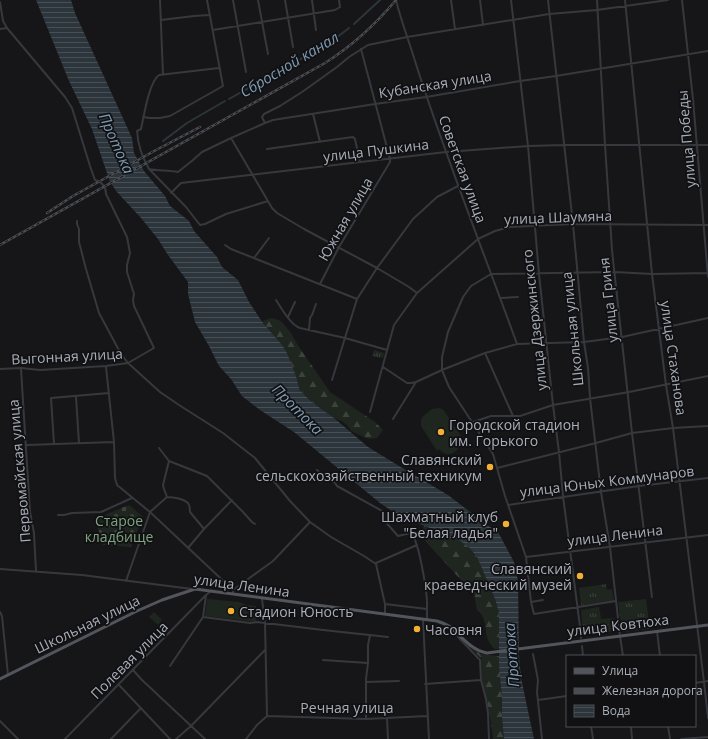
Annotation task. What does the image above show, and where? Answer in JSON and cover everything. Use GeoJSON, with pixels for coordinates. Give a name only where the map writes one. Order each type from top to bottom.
{"type":"FeatureCollection","features":[{"type":"Feature","properties":{"kind":"main road","name":"Школьная улица"},"geometry":{"type":"LineString","coordinates":[[0,679],[137,611],[186,590],[195,590]]}},
{"type":"Feature","properties":{"kind":"main road","name":"улица Ленина"},"geometry":{"type":"LineString","coordinates":[[195,590],[442,622],[449,626],[472,647],[479,651],[495,653]]}},
{"type":"Feature","properties":{"kind":"main road","name":"улица Ковтюха"},"geometry":{"type":"LineString","coordinates":[[495,653],[708,625]]}},
{"type":"Feature","properties":{"kind":"street"},"geometry":{"type":"LineString","coordinates":[[160,0],[163,75]]}},
{"type":"Feature","properties":{"kind":"street"},"geometry":{"type":"LineString","coordinates":[[143,117],[160,118],[170,116],[223,86],[207,0]]}},
{"type":"Feature","properties":{"kind":"street"},"geometry":{"type":"LineString","coordinates":[[233,0],[246,72]]}},
{"type":"Feature","properties":{"kind":"street"},"geometry":{"type":"LineString","coordinates":[[258,0],[268,54]]}},
{"type":"Feature","properties":{"kind":"street"},"geometry":{"type":"LineString","coordinates":[[284,0],[293,47]]}},
{"type":"Feature","properties":{"kind":"street"},"geometry":{"type":"LineString","coordinates":[[312,0],[316,30]]}},
{"type":"Feature","properties":{"kind":"street"},"geometry":{"type":"LineString","coordinates":[[212,30],[335,10],[340,7],[339,0]]}},
{"type":"Feature","properties":{"kind":"street","name":"Советская улица"},"geometry":{"type":"LineString","coordinates":[[396,0],[426,96],[517,344]]}},
{"type":"Feature","properties":{"kind":"street"},"geometry":{"type":"LineString","coordinates":[[451,0],[455,29]]}},
{"type":"Feature","properties":{"kind":"street"},"geometry":{"type":"LineString","coordinates":[[480,0],[483,25]]}},
{"type":"Feature","properties":{"kind":"street","name":"улица Дзержинского"},"geometry":{"type":"LineString","coordinates":[[511,0],[528,146],[546,343],[578,607],[581,634],[580,638]]}},
{"type":"Feature","properties":{"kind":"street","name":"Школьная улица"},"geometry":{"type":"LineString","coordinates":[[548,0],[590,398],[623,655]]}},
{"type":"Feature","properties":{"kind":"street","name":"улица Гриня"},"geometry":{"type":"LineString","coordinates":[[597,0],[610,224],[632,433],[652,597]]}},
{"type":"Feature","properties":{"kind":"street","name":"улица Стаханова"},"geometry":{"type":"LineString","coordinates":[[626,0],[652,274],[673,428],[708,718]]}},
{"type":"Feature","properties":{"kind":"street"},"geometry":{"type":"LineString","coordinates":[[265,122],[262,117],[264,114],[302,92],[349,57],[368,45],[549,14],[597,10],[668,0]]}},
{"type":"Feature","properties":{"kind":"street","name":"улица Победы"},"geometry":{"type":"LineString","coordinates":[[682,0],[697,145],[708,276]]}},
{"type":"Feature","properties":{"kind":"street"},"geometry":{"type":"LineString","coordinates":[[0,2],[3,21],[7,28],[0,29]]}},
{"type":"Feature","properties":{"kind":"street"},"geometry":{"type":"LineString","coordinates":[[161,20],[209,14]]}},
{"type":"Feature","properties":{"kind":"street","name":"Выгонная улица"},"geometry":{"type":"LineString","coordinates":[[0,369],[21,368],[40,370],[128,364],[154,348],[134,306],[134,294],[127,272],[130,252],[127,237],[106,194],[106,189],[102,183],[95,180],[72,108],[7,28]]}},
{"type":"Feature","properties":{"kind":"street"},"geometry":{"type":"LineString","coordinates":[[361,49],[390,159]]}},
{"type":"Feature","properties":{"kind":"street","name":"Кубанская улица"},"geometry":{"type":"LineString","coordinates":[[149,169],[178,172],[202,152],[265,122],[273,120],[708,51]]}},
{"type":"Feature","properties":{"kind":"street"},"geometry":{"type":"LineString","coordinates":[[219,68],[157,77],[149,94],[141,129],[137,131],[138,143],[143,158],[149,169],[186,207],[200,225],[226,214],[268,201]]}},
{"type":"Feature","properties":{"kind":"street"},"geometry":{"type":"LineString","coordinates":[[313,114],[320,142]]}},
{"type":"Feature","properties":{"kind":"street"},"geometry":{"type":"LineString","coordinates":[[267,149],[354,137],[360,162]]}},
{"type":"Feature","properties":{"kind":"street"},"geometry":{"type":"LineString","coordinates":[[231,138],[272,208],[277,213],[304,229],[340,247],[417,293]]}},
{"type":"Feature","properties":{"kind":"street","name":"улица Пушкина"},"geometry":{"type":"LineString","coordinates":[[171,192],[181,183],[446,152],[564,145],[708,145]]}},
{"type":"Feature","properties":{"kind":"street","name":"Южная улица"},"geometry":{"type":"LineString","coordinates":[[320,284],[390,162],[390,159]]}},
{"type":"Feature","properties":{"kind":"street"},"geometry":{"type":"LineString","coordinates":[[332,380],[357,299],[376,268],[413,219],[437,197],[458,186]]}},
{"type":"Feature","properties":{"kind":"street"},"geometry":{"type":"LineString","coordinates":[[77,221],[80,229],[79,242],[84,263],[99,313],[128,364],[160,392],[223,433],[255,458],[286,496],[310,522],[331,537],[376,564],[385,604],[385,615]]}},
{"type":"Feature","properties":{"kind":"street","name":"улица Шаумяна"},"geometry":{"type":"LineString","coordinates":[[370,412],[394,325],[417,293],[478,239],[495,231],[510,227],[572,224],[708,225]]}},
{"type":"Feature","properties":{"kind":"street"},"geometry":{"type":"LineString","coordinates":[[254,258],[269,238]]}},
{"type":"Feature","properties":{"kind":"street"},"geometry":{"type":"LineString","coordinates":[[226,245],[231,249],[357,299]]}},
{"type":"Feature","properties":{"kind":"street"},"geometry":{"type":"LineString","coordinates":[[616,601],[534,614],[531,602],[526,557],[504,496],[493,454],[449,387],[442,370],[442,357],[448,332],[463,297],[471,286],[491,274],[615,272],[652,274],[708,273]]}},
{"type":"Feature","properties":{"kind":"street"},"geometry":{"type":"LineString","coordinates":[[500,298],[518,297]]}},
{"type":"Feature","properties":{"kind":"street"},"geometry":{"type":"LineString","coordinates":[[276,300],[295,326],[387,350]]}},
{"type":"Feature","properties":{"kind":"street"},"geometry":{"type":"LineString","coordinates":[[288,317],[295,302]]}},
{"type":"Feature","properties":{"kind":"street"},"geometry":{"type":"LineString","coordinates":[[309,330],[310,318],[316,304]]}},
{"type":"Feature","properties":{"kind":"street"},"geometry":{"type":"LineString","coordinates":[[383,367],[407,383],[411,383],[485,353],[517,344],[584,342],[622,337],[708,318]]}},
{"type":"Feature","properties":{"kind":"street"},"geometry":{"type":"LineString","coordinates":[[485,353],[513,416]]}},
{"type":"Feature","properties":{"kind":"street"},"geometry":{"type":"LineString","coordinates":[[106,366],[114,442],[115,478],[117,485],[150,512],[233,590],[233,595]]}},
{"type":"Feature","properties":{"kind":"street","name":"Первомайская улица"},"geometry":{"type":"LineString","coordinates":[[21,368],[30,512],[34,533],[36,571]]}},
{"type":"Feature","properties":{"kind":"street"},"geometry":{"type":"LineString","coordinates":[[472,422],[491,416],[520,416],[553,405],[708,376]]}},
{"type":"Feature","properties":{"kind":"street"},"geometry":{"type":"LineString","coordinates":[[393,419],[416,382]]}},
{"type":"Feature","properties":{"kind":"street"},"geometry":{"type":"LineString","coordinates":[[54,444],[51,398],[108,393]]}},
{"type":"Feature","properties":{"kind":"street"},"geometry":{"type":"LineString","coordinates":[[76,396],[79,443]]}},
{"type":"Feature","properties":{"kind":"street"},"geometry":{"type":"LineString","coordinates":[[497,468],[632,433],[673,428],[708,426]]}},
{"type":"Feature","properties":{"kind":"street"},"geometry":{"type":"LineString","coordinates":[[26,445],[114,442]]}},
{"type":"Feature","properties":{"kind":"street"},"geometry":{"type":"LineString","coordinates":[[159,448],[169,461],[207,476],[255,524]]}},
{"type":"Feature","properties":{"kind":"street"},"geometry":{"type":"LineString","coordinates":[[167,497],[163,485],[169,461]]}},
{"type":"Feature","properties":{"kind":"street"},"geometry":{"type":"LineString","coordinates":[[317,470],[326,478],[336,483],[337,486],[384,512],[383,519],[398,536],[411,533],[413,534],[417,545],[427,601],[425,620],[425,684],[429,739]]}},
{"type":"Feature","properties":{"kind":"street","name":"улица Юных Коммунаров"},"geometry":{"type":"LineString","coordinates":[[508,505],[564,496],[708,478]]}},
{"type":"Feature","properties":{"kind":"street"},"geometry":{"type":"LineString","coordinates":[[126,581],[150,512],[168,496],[178,498],[188,503],[190,512],[204,529]]}},
{"type":"Feature","properties":{"kind":"street"},"geometry":{"type":"LineString","coordinates":[[58,515],[64,515],[72,512],[101,512],[132,498]]}},
{"type":"Feature","properties":{"kind":"street"},"geometry":{"type":"LineString","coordinates":[[188,548],[232,500]]}},
{"type":"Feature","properties":{"kind":"street"},"geometry":{"type":"LineString","coordinates":[[233,590],[273,561],[310,522]]}},
{"type":"Feature","properties":{"kind":"street","name":"улица Ленина"},"geometry":{"type":"LineString","coordinates":[[526,557],[708,535]]}},
{"type":"Feature","properties":{"kind":"street"},"geometry":{"type":"LineString","coordinates":[[376,564],[417,545]]}},
{"type":"Feature","properties":{"kind":"street","name":"улица Ленина"},"geometry":{"type":"LineString","coordinates":[[0,569],[82,575],[186,590]]}},
{"type":"Feature","properties":{"kind":"street","name":"Полевая улица"},"geometry":{"type":"LineString","coordinates":[[65,739],[210,592]]}},
{"type":"Feature","properties":{"kind":"street"},"geometry":{"type":"LineString","coordinates":[[170,666],[203,617],[206,595]]}},
{"type":"Feature","properties":{"kind":"street"},"geometry":{"type":"LineString","coordinates":[[246,739],[257,725],[267,716],[262,599]]}},
{"type":"Feature","properties":{"kind":"street"},"geometry":{"type":"LineString","coordinates":[[531,602],[543,600]]}},
{"type":"Feature","properties":{"kind":"street"},"geometry":{"type":"LineString","coordinates":[[385,604],[427,609]]}},
{"type":"Feature","properties":{"kind":"street"},"geometry":{"type":"LineString","coordinates":[[0,612],[2,616],[8,675]]}},
{"type":"Feature","properties":{"kind":"street"},"geometry":{"type":"LineString","coordinates":[[203,617],[388,637]]}},
{"type":"Feature","properties":{"kind":"street"},"geometry":{"type":"LineString","coordinates":[[657,631],[660,655]]}},
{"type":"Feature","properties":{"kind":"street"},"geometry":{"type":"LineString","coordinates":[[457,633],[458,637],[480,660],[481,680],[488,713],[489,739]]}},
{"type":"Feature","properties":{"kind":"street"},"geometry":{"type":"LineString","coordinates":[[366,719],[366,682],[370,635]]}},
{"type":"Feature","properties":{"kind":"street"},"geometry":{"type":"LineString","coordinates":[[582,646],[583,655]]}},
{"type":"Feature","properties":{"kind":"street"},"geometry":{"type":"LineString","coordinates":[[176,739],[191,726],[265,650]]}},
{"type":"Feature","properties":{"kind":"street"},"geometry":{"type":"LineString","coordinates":[[533,654],[538,680],[538,700],[542,739]]}},
{"type":"Feature","properties":{"kind":"street"},"geometry":{"type":"LineString","coordinates":[[323,660],[368,663]]}},
{"type":"Feature","properties":{"kind":"street"},"geometry":{"type":"LineString","coordinates":[[133,670],[204,739]]}},
{"type":"Feature","properties":{"kind":"street"},"geometry":{"type":"LineString","coordinates":[[425,684],[481,680]]}},
{"type":"Feature","properties":{"kind":"street"},"geometry":{"type":"LineString","coordinates":[[366,682],[399,681]]}},
{"type":"Feature","properties":{"kind":"street"},"geometry":{"type":"LineString","coordinates":[[696,683],[708,681]]}},
{"type":"Feature","properties":{"kind":"street"},"geometry":{"type":"LineString","coordinates":[[118,684],[170,739]]}},
{"type":"Feature","properties":{"kind":"street"},"geometry":{"type":"LineString","coordinates":[[538,700],[566,696]]}},
{"type":"Feature","properties":{"kind":"street"},"geometry":{"type":"LineString","coordinates":[[111,739],[141,708]]}},
{"type":"Feature","properties":{"kind":"street","name":"Речная улица"},"geometry":{"type":"LineString","coordinates":[[267,716],[366,719],[427,716]]}},
{"type":"Feature","properties":{"kind":"street"},"geometry":{"type":"LineString","coordinates":[[387,718],[388,739]]}},
{"type":"Feature","properties":{"kind":"street"},"geometry":{"type":"LineString","coordinates":[[0,721],[18,739]]}},
{"type":"Feature","properties":{"kind":"street"},"geometry":{"type":"LineString","coordinates":[[591,727],[593,739]]}},
{"type":"Feature","properties":{"kind":"street"},"geometry":{"type":"LineString","coordinates":[[631,727],[632,739]]}},
{"type":"Feature","properties":{"kind":"street"},"geometry":{"type":"LineString","coordinates":[[668,727],[670,739]]}},
{"type":"Feature","properties":{"kind":"street"},"geometry":{"type":"LineString","coordinates":[[681,739],[708,736]]}},
{"type":"Feature","properties":{"kind":"green space"},"geometry":{"type":"Polygon","coordinates":[[[272,318],[281,321],[291,333],[330,392],[375,422],[383,430],[377,438],[368,439],[351,431],[343,422],[334,418],[313,403],[300,391],[287,353],[262,321],[272,318]]]}},
{"type":"Feature","properties":{"kind":"green space"},"geometry":{"type":"Polygon","coordinates":[[[374,350],[384,353],[383,358],[372,356],[374,350]]]}},
{"type":"Feature","properties":{"kind":"green space","name":"Городской cтадион им. Горького"},"geometry":{"type":"Polygon","coordinates":[[[432,409],[443,409],[462,438],[460,439],[460,444],[456,451],[450,454],[446,454],[439,449],[437,451],[421,426],[423,416],[432,409]]]}},
{"type":"Feature","properties":{"kind":"green space","name":"Старое кладбище"},"geometry":{"type":"Polygon","coordinates":[[[129,505],[143,517],[131,547],[103,545],[95,519],[129,505]]]}},
{"type":"Feature","properties":{"kind":"green space"},"geometry":{"type":"Polygon","coordinates":[[[424,526],[430,528],[439,538],[456,538],[467,545],[477,557],[495,599],[499,613],[499,649],[494,649],[488,638],[484,619],[477,610],[474,594],[426,542],[423,534],[424,526]]]}},
{"type":"Feature","properties":{"kind":"green space"},"geometry":{"type":"Polygon","coordinates":[[[606,584],[607,590],[612,589],[614,601],[581,605],[579,588],[606,584]]]}},
{"type":"Feature","properties":{"kind":"green space","name":"Стадион Юность"},"geometry":{"type":"Polygon","coordinates":[[[207,599],[239,602],[256,606],[256,622],[205,616],[207,599]]]}},
{"type":"Feature","properties":{"kind":"green space"},"geometry":{"type":"Polygon","coordinates":[[[646,599],[650,629],[622,632],[618,602],[646,599]]]}},
{"type":"Feature","properties":{"kind":"green space"},"geometry":{"type":"Polygon","coordinates":[[[599,607],[601,619],[614,618],[615,631],[590,634],[583,631],[581,610],[599,607]]]}},
{"type":"Feature","properties":{"kind":"green space"},"geometry":{"type":"Polygon","coordinates":[[[154,612],[162,620],[158,625],[149,617],[154,612]]]}},
{"type":"Feature","properties":{"kind":"green space"},"geometry":{"type":"Polygon","coordinates":[[[468,645],[481,654],[499,656],[504,739],[493,739],[482,680],[481,658],[468,645]]]}},
{"type":"Feature","properties":{"kind":"water","name":"Протока"},"geometry":{"type":"Polygon","coordinates":[[[36,0],[71,0],[75,13],[132,138],[134,153],[144,171],[165,196],[170,206],[189,221],[194,231],[217,257],[222,267],[238,280],[249,302],[263,323],[287,353],[300,391],[368,447],[448,495],[498,532],[514,562],[518,581],[519,656],[521,678],[534,739],[504,739],[499,665],[499,613],[495,599],[477,557],[467,545],[456,539],[439,538],[432,533],[430,528],[401,517],[380,503],[294,432],[260,410],[242,396],[231,379],[219,366],[195,322],[188,294],[188,282],[158,239],[110,182],[92,129],[69,81],[36,0]]]}},
{"type":"Feature","properties":{"kind":"waterway","name":"Сбросной канал"},"geometry":{"type":"LineString","coordinates":[[354,24],[380,0]]}},
{"type":"Feature","properties":{"kind":"waterway","name":"Сбросной канал"},"geometry":{"type":"LineString","coordinates":[[229,99],[331,42],[349,28]]}},
{"type":"Feature","properties":{"kind":"waterway","name":"Сбросной канал"},"geometry":{"type":"LineString","coordinates":[[163,141],[187,123],[225,101]]}},
{"type":"Feature","properties":{"kind":"railway"},"geometry":{"type":"LineString","coordinates":[[0,245],[325,63],[345,50],[380,18],[396,0]]}},
{"type":"Feature","properties":{"kind":"railway"},"geometry":{"type":"LineString","coordinates":[[47,213],[73,196],[200,127]]}},
{"type":"Feature","properties":{"kind":"place","name":"Городской cтадион им. Горького"},"geometry":{"type":"Point","coordinates":[441,432]}},
{"type":"Feature","properties":{"kind":"place","name":"Славянский сельскохозяйственный техникум"},"geometry":{"type":"Point","coordinates":[490,467]}},
{"type":"Feature","properties":{"kind":"place","name":"Шахматный клуб \"Белая ладья\""},"geometry":{"type":"Point","coordinates":[506,524]}},
{"type":"Feature","properties":{"kind":"place","name":"Славянский краеведческий музей"},"geometry":{"type":"Point","coordinates":[580,576]}},
{"type":"Feature","properties":{"kind":"place","name":"Стадион Юность"},"geometry":{"type":"Point","coordinates":[231,611]}},
{"type":"Feature","properties":{"kind":"place","name":"Часовня"},"geometry":{"type":"Point","coordinates":[417,629]}}]}
